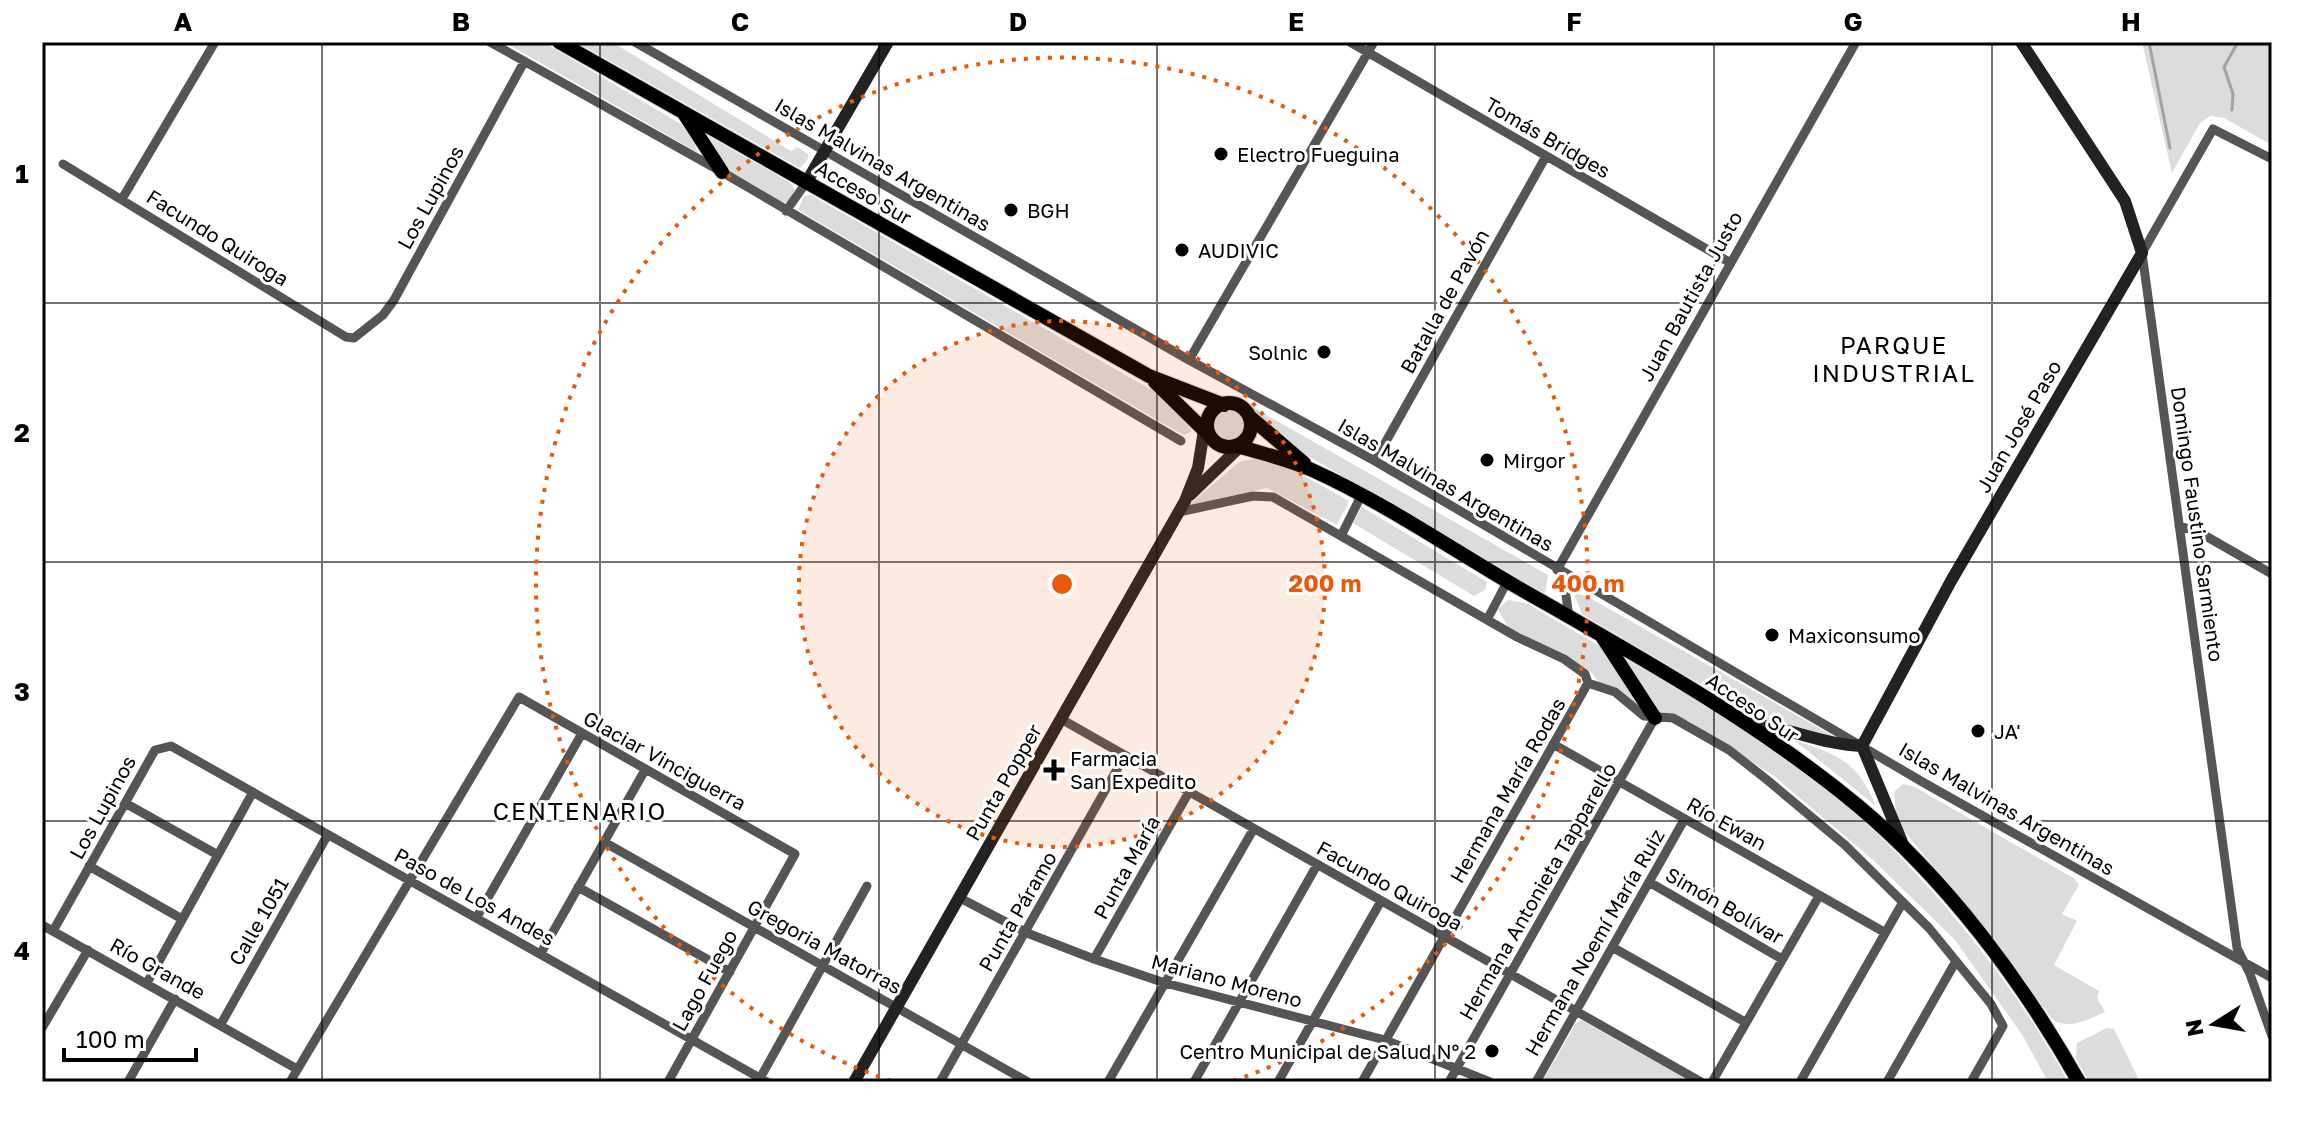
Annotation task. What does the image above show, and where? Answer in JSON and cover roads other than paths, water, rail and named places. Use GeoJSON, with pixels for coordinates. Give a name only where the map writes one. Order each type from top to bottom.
{"type":"FeatureCollection","features":[{"type":"Feature","properties":{"kind":"main road","name":"Acceso Sur"},"geometry":{"type":"LineString","coordinates":[[559,42],[1149,376],[1224,405]]}},
{"type":"Feature","properties":{"kind":"main road"},"geometry":{"type":"LineString","coordinates":[[683,111],[722,172]]}},
{"type":"Feature","properties":{"kind":"main road","name":"Acceso Sur"},"geometry":{"type":"LineString","coordinates":[[1149,376],[1206,429]]}},
{"type":"Feature","properties":{"kind":"main road"},"geometry":{"type":"LineString","coordinates":[[1224,405],[1246,413],[1252,427],[1243,444],[1225,444],[1206,429],[1209,412],[1224,405]]}},
{"type":"Feature","properties":{"kind":"main road","name":"Acceso Sur"},"geometry":{"type":"LineString","coordinates":[[1246,413],[1314,471]]}},
{"type":"Feature","properties":{"kind":"main road","name":"Acceso Sur"},"geometry":{"type":"LineString","coordinates":[[1243,444],[1314,471],[1361,496],[1600,634],[1748,724],[1858,806],[1907,852],[2003,965],[2079,1082]]}},
{"type":"Feature","properties":{"kind":"main road"},"geometry":{"type":"LineString","coordinates":[[1600,634],[1655,718]]}},
{"type":"Feature","properties":{"kind":"street"},"geometry":{"type":"LineString","coordinates":[[122,199],[215,42]]}},
{"type":"Feature","properties":{"kind":"street"},"geometry":{"type":"LineString","coordinates":[[490,42],[722,172],[1181,441]]}},
{"type":"Feature","properties":{"kind":"street","name":"Islas Malvinas Argentinas"},"geometry":{"type":"LineString","coordinates":[[635,42],[1189,360],[1375,461],[1560,572],[2216,947],[2239,956],[2272,978]]}},
{"type":"Feature","properties":{"kind":"street"},"geometry":{"type":"LineString","coordinates":[[786,211],[825,152],[888,42]]}},
{"type":"Feature","properties":{"kind":"street","name":"Tomás Bridges"},"geometry":{"type":"LineString","coordinates":[[1350,42],[1545,158],[1729,262]]}},
{"type":"Feature","properties":{"kind":"street"},"geometry":{"type":"LineString","coordinates":[[1189,360],[1374,42]]}},
{"type":"Feature","properties":{"kind":"street","name":"Juan Bautista Justo"},"geometry":{"type":"LineString","coordinates":[[1560,572],[1729,262],[1856,42]]}},
{"type":"Feature","properties":{"kind":"street","name":"Domingo Faustino Sarmiento"},"geometry":{"type":"LineString","coordinates":[[2021,42],[2125,201],[2142,253],[2239,956],[2250,974],[2272,1036]]}},
{"type":"Feature","properties":{"kind":"street","name":"Los Lupinos"},"geometry":{"type":"LineString","coordinates":[[354,338],[383,315],[394,300],[524,62]]}},
{"type":"Feature","properties":{"kind":"street","name":"Juan José Paso"},"geometry":{"type":"LineString","coordinates":[[1862,746],[1951,581],[2213,129],[2272,159]]}},
{"type":"Feature","properties":{"kind":"street","name":"Batalla de Pavón"},"geometry":{"type":"LineString","coordinates":[[1375,461],[1545,158]]}},
{"type":"Feature","properties":{"kind":"street","name":"Facundo Quiroga"},"geometry":{"type":"LineString","coordinates":[[63,164],[346,337],[354,338]]}},
{"type":"Feature","properties":{"kind":"street"},"geometry":{"type":"LineString","coordinates":[[1171,397],[1193,430],[1198,468]]}},
{"type":"Feature","properties":{"kind":"street","name":"Punta Popper"},"geometry":{"type":"LineString","coordinates":[[854,1082],[1182,506],[1198,468],[1206,429]]}},
{"type":"Feature","properties":{"kind":"street","name":"Punta Popper"},"geometry":{"type":"LineString","coordinates":[[1182,506],[1243,444]]}},
{"type":"Feature","properties":{"kind":"street"},"geometry":{"type":"LineString","coordinates":[[1182,506],[1264,495],[1342,534],[1579,668],[1588,683],[1610,689],[1634,710],[1655,718],[1673,718],[1729,750],[1845,845],[1903,902],[1991,1004],[2003,1026],[1971,1082]]}},
{"type":"Feature","properties":{"kind":"street"},"geometry":{"type":"LineString","coordinates":[[1342,534],[1361,496]]}},
{"type":"Feature","properties":{"kind":"street"},"geometry":{"type":"LineString","coordinates":[[2179,526],[2197,531],[2272,574]]}},
{"type":"Feature","properties":{"kind":"street"},"geometry":{"type":"LineString","coordinates":[[1560,572],[1569,617]]}},
{"type":"Feature","properties":{"kind":"street"},"geometry":{"type":"LineString","coordinates":[[1488,618],[1507,582]]}},
{"type":"Feature","properties":{"kind":"street","name":"Hermana María Rodas"},"geometry":{"type":"LineString","coordinates":[[1362,1082],[1588,683]]}},
{"type":"Feature","properties":{"kind":"street","name":"Glaciar Vinciguerra"},"geometry":{"type":"LineString","coordinates":[[410,879],[519,697],[795,854]]}},
{"type":"Feature","properties":{"kind":"street","name":"Hermana Antonieta Tapparello"},"geometry":{"type":"LineString","coordinates":[[1449,1082],[1655,718]]}},
{"type":"Feature","properties":{"kind":"street","name":"Facundo Quiroga"},"geometry":{"type":"LineString","coordinates":[[1061,719],[1701,1082]]}},
{"type":"Feature","properties":{"kind":"street"},"geometry":{"type":"LineString","coordinates":[[1748,724],[1769,725],[1832,745],[1862,746],[1907,852]]}},
{"type":"Feature","properties":{"kind":"street"},"geometry":{"type":"LineString","coordinates":[[477,917],[581,735]]}},
{"type":"Feature","properties":{"kind":"street","name":"Río Ewan"},"geometry":{"type":"LineString","coordinates":[[1553,744],[1884,932]]}},
{"type":"Feature","properties":{"kind":"street","name":"Los Lupinos"},"geometry":{"type":"LineString","coordinates":[[53,931],[155,750],[163,745]]}},
{"type":"Feature","properties":{"kind":"street","name":"Paso de Los Andes"},"geometry":{"type":"LineString","coordinates":[[163,745],[410,879],[761,1081]]}},
{"type":"Feature","properties":{"kind":"street","name":"Punta Páramo"},"geometry":{"type":"LineString","coordinates":[[940,1082],[1124,757]]}},
{"type":"Feature","properties":{"kind":"street"},"geometry":{"type":"LineString","coordinates":[[541,953],[645,770]]}},
{"type":"Feature","properties":{"kind":"street"},"geometry":{"type":"LineString","coordinates":[[147,983],[253,792]]}},
{"type":"Feature","properties":{"kind":"street","name":"Punta María"},"geometry":{"type":"LineString","coordinates":[[1094,959],[1189,792]]}},
{"type":"Feature","properties":{"kind":"street"},"geometry":{"type":"LineString","coordinates":[[125,803],[218,855]]}},
{"type":"Feature","properties":{"kind":"street","name":"Hermana Noemí María Ruiz"},"geometry":{"type":"LineString","coordinates":[[1536,1082],[1684,820]]}},
{"type":"Feature","properties":{"kind":"street"},"geometry":{"type":"LineString","coordinates":[[1108,1082],[1253,830]]}},
{"type":"Feature","properties":{"kind":"street","name":"Calle 1051"},"geometry":{"type":"LineString","coordinates":[[221,1024],[327,836]]}},
{"type":"Feature","properties":{"kind":"street","name":"Gregoria Matorras"},"geometry":{"type":"LineString","coordinates":[[604,842],[1026,1082]]}},
{"type":"Feature","properties":{"kind":"street","name":"Lago Fuego"},"geometry":{"type":"LineString","coordinates":[[668,1082],[795,854]]}},
{"type":"Feature","properties":{"kind":"street"},"geometry":{"type":"LineString","coordinates":[[1194,1082],[1317,865]]}},
{"type":"Feature","properties":{"kind":"street"},"geometry":{"type":"LineString","coordinates":[[89,866],[182,919]]}},
{"type":"Feature","properties":{"kind":"street"},"geometry":{"type":"LineString","coordinates":[[290,1082],[410,879]]}},
{"type":"Feature","properties":{"kind":"street","name":"Simón Bolívar"},"geometry":{"type":"LineString","coordinates":[[1649,882],[1782,959]]}},
{"type":"Feature","properties":{"kind":"street"},"geometry":{"type":"LineString","coordinates":[[761,1081],[867,886]]}},
{"type":"Feature","properties":{"kind":"street"},"geometry":{"type":"LineString","coordinates":[[578,887],[730,972]]}},
{"type":"Feature","properties":{"kind":"street"},"geometry":{"type":"LineString","coordinates":[[1712,1082],[1819,896]]}},
{"type":"Feature","properties":{"kind":"street","name":"Mariano Moreno"},"geometry":{"type":"LineString","coordinates":[[960,898],[1027,933],[1094,959],[1165,983],[1385,1040],[1490,1082]]}},
{"type":"Feature","properties":{"kind":"street"},"geometry":{"type":"LineString","coordinates":[[1278,1082],[1381,901]]}},
{"type":"Feature","properties":{"kind":"street"},"geometry":{"type":"LineString","coordinates":[[1800,1082],[1903,902]]}},
{"type":"Feature","properties":{"kind":"street","name":"Río Grande"},"geometry":{"type":"LineString","coordinates":[[42,925],[297,1069]]}},
{"type":"Feature","properties":{"kind":"street"},"geometry":{"type":"LineString","coordinates":[[1612,947],[1745,1022]]}},
{"type":"Feature","properties":{"kind":"street"},"geometry":{"type":"LineString","coordinates":[[42,1028],[88,950]]}},
{"type":"Feature","properties":{"kind":"street"},"geometry":{"type":"LineString","coordinates":[[1887,1082],[1956,961]]}},
{"type":"Feature","properties":{"kind":"street"},"geometry":{"type":"LineString","coordinates":[[128,1082],[175,999]]}},
{"type":"Feature","properties":{"kind":"waterway"},"geometry":{"type":"LineString","coordinates":[[2149,42],[2170,148]]}},
{"type":"Feature","properties":{"kind":"waterway"},"geometry":{"type":"LineString","coordinates":[[2232,110],[2233,94],[2224,67],[2238,42]]}},
{"type":"Feature","properties":{"kind":"place","name":"Electro Fueguina"},"geometry":{"type":"Point","coordinates":[1221,154]}},
{"type":"Feature","properties":{"kind":"place","name":"BGH"},"geometry":{"type":"Point","coordinates":[1011,210]}},
{"type":"Feature","properties":{"kind":"place","name":"AUDIVIC"},"geometry":{"type":"Point","coordinates":[1182,250]}},
{"type":"Feature","properties":{"kind":"place","name":"Solnic"},"geometry":{"type":"Point","coordinates":[1324,352]}},
{"type":"Feature","properties":{"kind":"place","name":"Mirgor"},"geometry":{"type":"Point","coordinates":[1487,460]}},
{"type":"Feature","properties":{"kind":"place","name":"Maxiconsumo"},"geometry":{"type":"Point","coordinates":[1772,635]}},
{"type":"Feature","properties":{"kind":"place","name":"JA'"},"geometry":{"type":"Point","coordinates":[1978,731]}},
{"type":"Feature","properties":{"kind":"place","name":"Farmacia San Expedito"},"geometry":{"type":"Point","coordinates":[1054,770]}},
{"type":"Feature","properties":{"kind":"place","name":"Centro Municipal de Salud N° 2"},"geometry":{"type":"Point","coordinates":[1492,1051]}},
{"type":"Feature","properties":{"kind":"district","name":"PARQUE INDUSTRIAL"},"geometry":{"type":"Point","coordinates":[1894,358]}},
{"type":"Feature","properties":{"kind":"district","name":"CENTENARIO"},"geometry":{"type":"Point","coordinates":[580,810]}}]}
